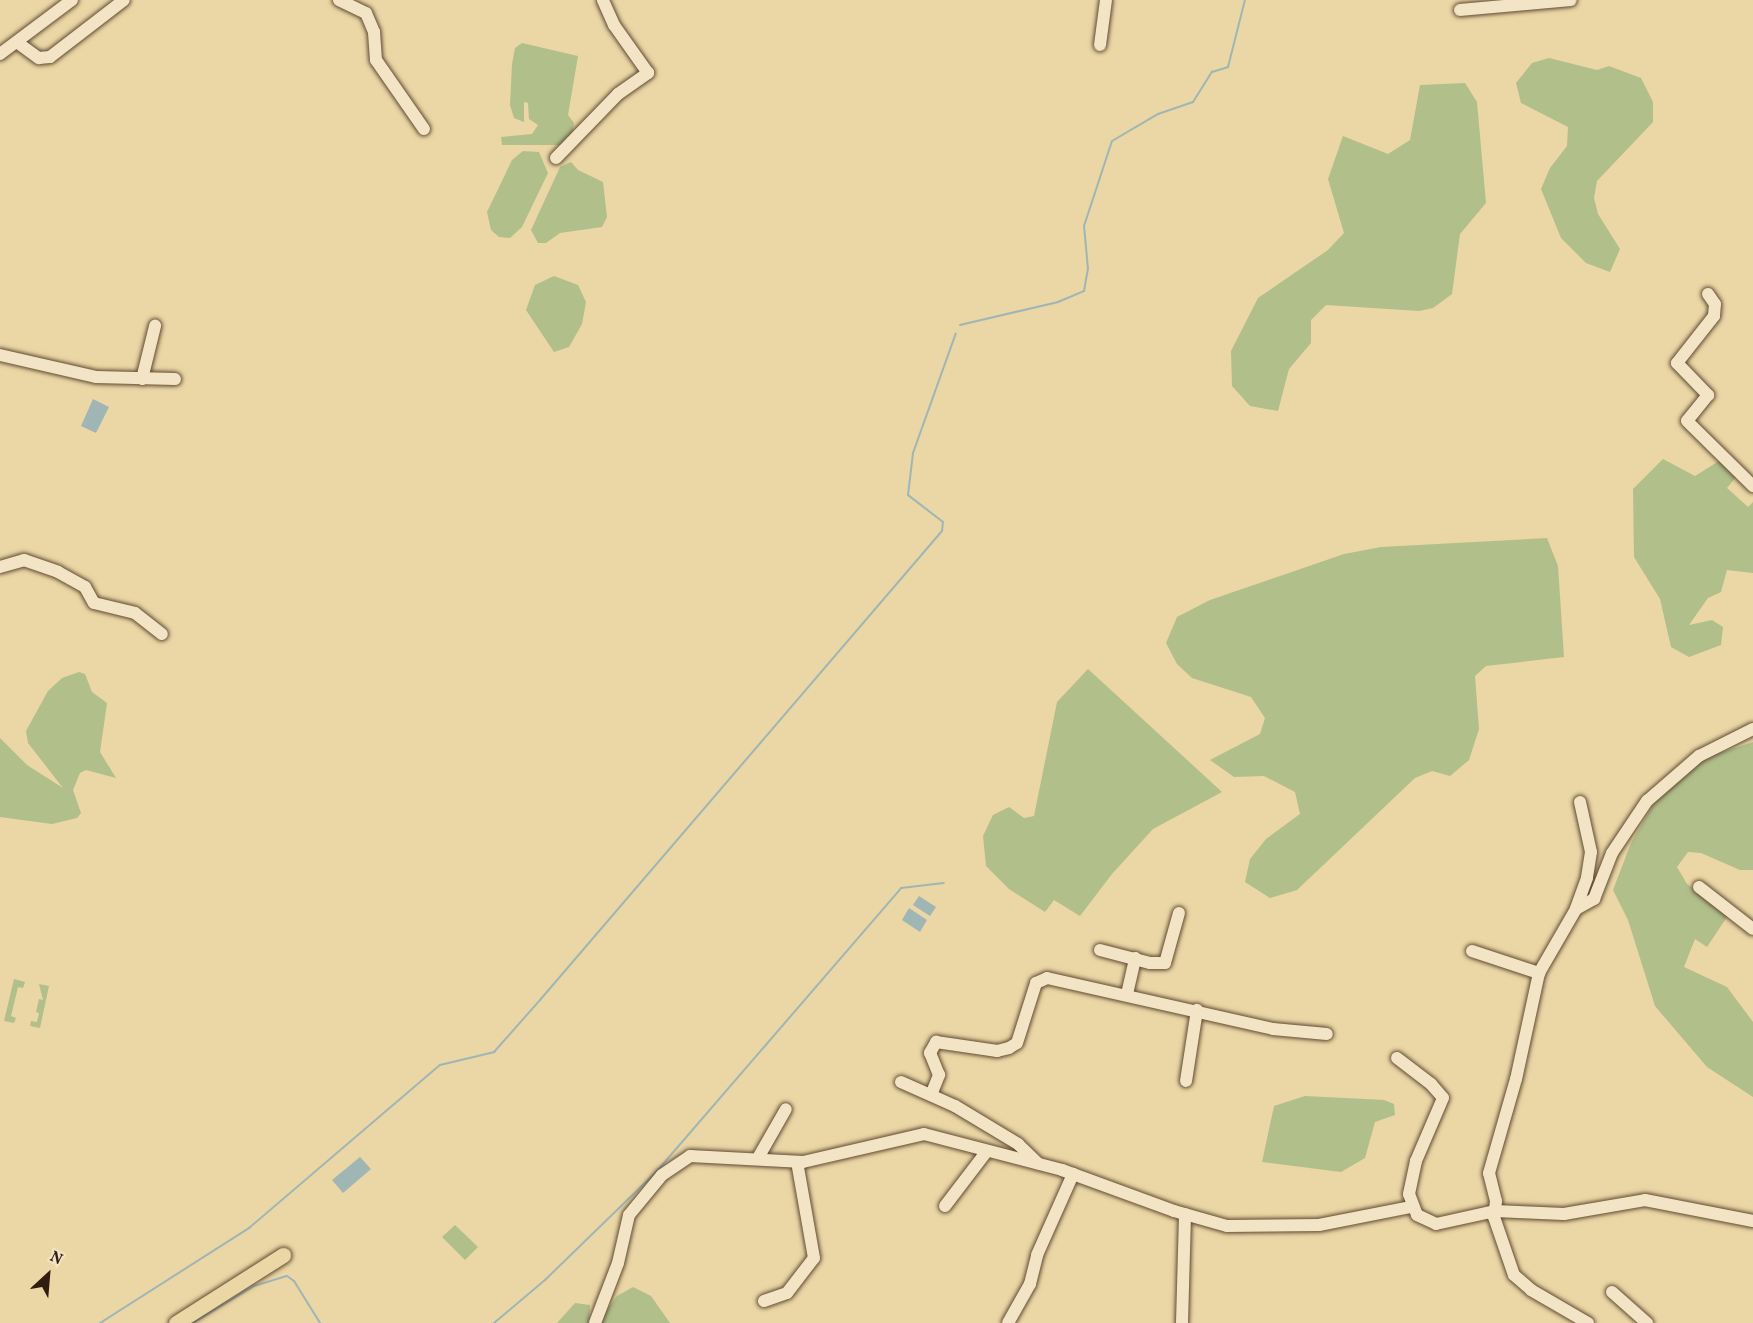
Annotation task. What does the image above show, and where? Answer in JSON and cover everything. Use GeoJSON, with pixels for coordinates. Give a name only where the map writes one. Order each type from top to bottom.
{"type":"FeatureCollection","features":[{"type":"Feature","properties":{"kind":"main road"},"geometry":{"type":"LineString","coordinates":[[176,1323],[283,1255]]}},
{"type":"Feature","properties":{"kind":"street"},"geometry":{"type":"LineString","coordinates":[[0,54],[18,43],[72,0]]}},
{"type":"Feature","properties":{"kind":"street"},"geometry":{"type":"LineString","coordinates":[[18,43],[39,58],[50,57],[124,0]]}},
{"type":"Feature","properties":{"kind":"street"},"geometry":{"type":"LineString","coordinates":[[339,0],[366,13],[374,33],[376,60],[424,129]]}},
{"type":"Feature","properties":{"kind":"street"},"geometry":{"type":"LineString","coordinates":[[556,158],[618,94],[648,73],[614,25],[603,0]]}},
{"type":"Feature","properties":{"kind":"street"},"geometry":{"type":"LineString","coordinates":[[1100,45],[1106,0]]}},
{"type":"Feature","properties":{"kind":"street"},"geometry":{"type":"LineString","coordinates":[[1460,10],[1571,0]]}},
{"type":"Feature","properties":{"kind":"street"},"geometry":{"type":"LineString","coordinates":[[1708,294],[1715,304],[1714,316],[1677,363],[1708,395],[1687,421],[1753,486]]}},
{"type":"Feature","properties":{"kind":"street"},"geometry":{"type":"LineString","coordinates":[[142,379],[155,326]]}},
{"type":"Feature","properties":{"kind":"street"},"geometry":{"type":"LineString","coordinates":[[0,355],[96,377],[175,379]]}},
{"type":"Feature","properties":{"kind":"street"},"geometry":{"type":"LineString","coordinates":[[0,567],[24,560],[58,572],[85,587],[94,603],[135,614],[162,634]]}},
{"type":"Feature","properties":{"kind":"street"},"geometry":{"type":"LineString","coordinates":[[1576,909],[1594,900],[1612,853],[1655,793],[1699,756],[1753,729]]}},
{"type":"Feature","properties":{"kind":"street"},"geometry":{"type":"LineString","coordinates":[[1580,802],[1591,852],[1576,909],[1539,973],[1516,1079],[1491,1163],[1494,1217],[1514,1275],[1531,1290],[1588,1323]]}},
{"type":"Feature","properties":{"kind":"street"},"geometry":{"type":"LineString","coordinates":[[1698,887],[1753,929]]}},
{"type":"Feature","properties":{"kind":"street"},"geometry":{"type":"LineString","coordinates":[[1100,950],[1165,963],[1179,913]]}},
{"type":"Feature","properties":{"kind":"street"},"geometry":{"type":"LineString","coordinates":[[1472,951],[1539,973]]}},
{"type":"Feature","properties":{"kind":"street"},"geometry":{"type":"LineString","coordinates":[[1127,994],[1136,958]]}},
{"type":"Feature","properties":{"kind":"street"},"geometry":{"type":"LineString","coordinates":[[931,1095],[939,1075],[930,1053],[936,1042],[996,1051],[1009,1048],[1017,1042],[1034,990],[1042,979],[1127,994],[1273,1029],[1327,1034]]}},
{"type":"Feature","properties":{"kind":"street"},"geometry":{"type":"LineString","coordinates":[[1186,1081],[1197,1010]]}},
{"type":"Feature","properties":{"kind":"street"},"geometry":{"type":"LineString","coordinates":[[1397,1058],[1431,1084],[1443,1098],[1410,1179],[1411,1207],[1417,1215],[1436,1224],[1495,1211],[1564,1214],[1645,1200],[1753,1221]]}},
{"type":"Feature","properties":{"kind":"street"},"geometry":{"type":"LineString","coordinates":[[901,1082],[931,1095],[1018,1144],[1039,1164]]}},
{"type":"Feature","properties":{"kind":"street"},"geometry":{"type":"LineString","coordinates":[[758,1158],[786,1109]]}},
{"type":"Feature","properties":{"kind":"street"},"geometry":{"type":"LineString","coordinates":[[595,1323],[618,1263],[629,1215],[662,1175],[690,1156],[758,1158],[797,1162],[924,1134],[1073,1174],[1185,1214],[1227,1226],[1319,1225],[1411,1207]]}},
{"type":"Feature","properties":{"kind":"street"},"geometry":{"type":"LineString","coordinates":[[945,1206],[987,1151]]}},
{"type":"Feature","properties":{"kind":"street"},"geometry":{"type":"LineString","coordinates":[[764,1300],[787,1293],[814,1258],[797,1162]]}},
{"type":"Feature","properties":{"kind":"street"},"geometry":{"type":"LineString","coordinates":[[1008,1323],[1030,1284],[1037,1255],[1073,1174]]}},
{"type":"Feature","properties":{"kind":"street"},"geometry":{"type":"LineString","coordinates":[[1182,1323],[1185,1214]]}},
{"type":"Feature","properties":{"kind":"street"},"geometry":{"type":"LineString","coordinates":[[1612,1292],[1647,1323]]}},
{"type":"Feature","properties":{"kind":"green space"},"geometry":{"type":"Polygon","coordinates":[[[522,43],[578,56],[568,115],[574,123],[571,140],[563,145],[502,145],[501,137],[532,134],[538,125],[529,119],[528,103],[524,102],[524,122],[514,118],[510,105],[515,48],[522,43]]]}},
{"type":"Feature","properties":{"kind":"green space"},"geometry":{"type":"Polygon","coordinates":[[[1549,58],[1597,70],[1609,66],[1641,78],[1653,102],[1653,122],[1597,181],[1594,198],[1598,214],[1620,249],[1610,272],[1586,263],[1561,238],[1541,189],[1550,168],[1567,146],[1568,127],[1521,103],[1516,83],[1532,63],[1549,58]]]}},
{"type":"Feature","properties":{"kind":"green space"},"geometry":{"type":"Polygon","coordinates":[[[1465,83],[1477,102],[1486,203],[1460,234],[1452,294],[1433,308],[1419,311],[1326,305],[1311,320],[1311,343],[1289,369],[1278,411],[1250,406],[1232,386],[1231,351],[1258,298],[1328,250],[1344,233],[1328,179],[1343,136],[1388,154],[1410,140],[1420,85],[1465,83]]]}},
{"type":"Feature","properties":{"kind":"green space"},"geometry":{"type":"Polygon","coordinates":[[[523,151],[539,152],[548,173],[522,227],[510,238],[499,237],[491,230],[487,212],[512,160],[523,151]]]}},
{"type":"Feature","properties":{"kind":"green space"},"geometry":{"type":"Polygon","coordinates":[[[571,162],[578,170],[603,182],[607,217],[602,227],[560,233],[546,243],[538,243],[531,230],[560,167],[571,162]]]}},
{"type":"Feature","properties":{"kind":"green space"},"geometry":{"type":"Polygon","coordinates":[[[554,276],[578,285],[586,302],[582,324],[569,347],[554,352],[526,310],[535,285],[554,276]]]}},
{"type":"Feature","properties":{"kind":"green space"},"geometry":{"type":"Polygon","coordinates":[[[1663,459],[1695,476],[1719,461],[1737,476],[1727,488],[1748,507],[1753,502],[1753,573],[1727,570],[1721,592],[1708,598],[1689,625],[1712,620],[1723,627],[1721,645],[1689,657],[1671,647],[1660,599],[1634,557],[1633,489],[1663,459]]]}},
{"type":"Feature","properties":{"kind":"green space"},"geometry":{"type":"Polygon","coordinates":[[[1547,538],[1558,566],[1564,657],[1486,666],[1475,676],[1479,729],[1469,760],[1450,776],[1432,771],[1415,778],[1297,890],[1270,898],[1245,882],[1250,859],[1266,839],[1300,814],[1295,792],[1264,776],[1234,777],[1210,760],[1260,734],[1265,718],[1251,697],[1192,678],[1177,664],[1166,643],[1177,617],[1210,600],[1344,554],[1381,547],[1547,538]]]}},
{"type":"Feature","properties":{"kind":"green space"},"geometry":{"type":"Polygon","coordinates":[[[1088,669],[1222,792],[1153,829],[1112,874],[1080,916],[1054,900],[1045,912],[1009,889],[986,866],[983,836],[993,815],[1009,807],[1024,818],[1034,816],[1057,702],[1088,669]]]}},
{"type":"Feature","properties":{"kind":"green space"},"geometry":{"type":"Polygon","coordinates":[[[79,672],[85,674],[92,692],[107,703],[100,752],[116,778],[86,770],[80,773],[73,790],[81,813],[77,818],[52,824],[0,817],[0,738],[27,765],[63,788],[28,743],[26,731],[48,691],[62,678],[79,672]]]}},
{"type":"Feature","properties":{"kind":"green space"},"geometry":{"type":"Polygon","coordinates":[[[1753,742],[1753,870],[1740,870],[1701,853],[1688,852],[1677,867],[1687,884],[1729,914],[1707,947],[1695,939],[1684,967],[1727,987],[1753,1022],[1753,1097],[1707,1067],[1655,1006],[1628,920],[1613,890],[1631,843],[1660,793],[1702,759],[1753,742]]]}},
{"type":"Feature","properties":{"kind":"green space"},"geometry":{"type":"Polygon","coordinates":[[[14,979],[25,982],[23,988],[18,987],[11,1016],[16,1018],[14,1023],[4,1021],[14,979]]]}},
{"type":"Feature","properties":{"kind":"green space"},"geometry":{"type":"Polygon","coordinates":[[[39,984],[49,986],[40,1028],[30,1026],[31,1021],[37,1022],[39,1013],[36,1012],[39,999],[43,1000],[39,984]]]}},
{"type":"Feature","properties":{"kind":"green space"},"geometry":{"type":"Polygon","coordinates":[[[1305,1096],[1384,1100],[1394,1104],[1395,1115],[1375,1122],[1365,1158],[1341,1172],[1262,1162],[1274,1106],[1305,1096]]]}},
{"type":"Feature","properties":{"kind":"green space"},"geometry":{"type":"Polygon","coordinates":[[[455,1225],[478,1247],[465,1260],[442,1237],[455,1225]]]}},
{"type":"Feature","properties":{"kind":"green space"},"geometry":{"type":"Polygon","coordinates":[[[633,1287],[651,1296],[670,1323],[598,1323],[617,1296],[633,1287]]]}},
{"type":"Feature","properties":{"kind":"green space"},"geometry":{"type":"Polygon","coordinates":[[[575,1303],[590,1305],[589,1323],[557,1323],[575,1303]]]}},
{"type":"Feature","properties":{"kind":"water"},"geometry":{"type":"Polygon","coordinates":[[[93,399],[109,407],[96,433],[81,426],[93,399]]]}},
{"type":"Feature","properties":{"kind":"water"},"geometry":{"type":"Polygon","coordinates":[[[919,896],[936,907],[930,916],[913,905],[919,896]]]}},
{"type":"Feature","properties":{"kind":"water"},"geometry":{"type":"Polygon","coordinates":[[[909,908],[927,920],[920,932],[902,920],[909,908]]]}},
{"type":"Feature","properties":{"kind":"water"},"geometry":{"type":"Polygon","coordinates":[[[360,1157],[371,1169],[343,1193],[332,1180],[360,1157]]]}},
{"type":"Feature","properties":{"kind":"waterway"},"geometry":{"type":"LineString","coordinates":[[960,325],[1058,302],[1084,291],[1088,269],[1084,226],[1112,141],[1158,114],[1193,102],[1212,72],[1228,67],[1245,0]]}},
{"type":"Feature","properties":{"kind":"waterway"},"geometry":{"type":"LineString","coordinates":[[100,1323],[249,1228],[440,1065],[494,1052],[540,1000],[942,531],[943,522],[908,495],[913,453],[956,333]]}},
{"type":"Feature","properties":{"kind":"waterway"},"geometry":{"type":"LineString","coordinates":[[494,1323],[545,1280],[657,1171],[901,888],[944,883]]}},
{"type":"Feature","properties":{"kind":"waterway"},"geometry":{"type":"LineString","coordinates":[[193,1323],[254,1286],[287,1276],[294,1281],[320,1323]]}}]}
